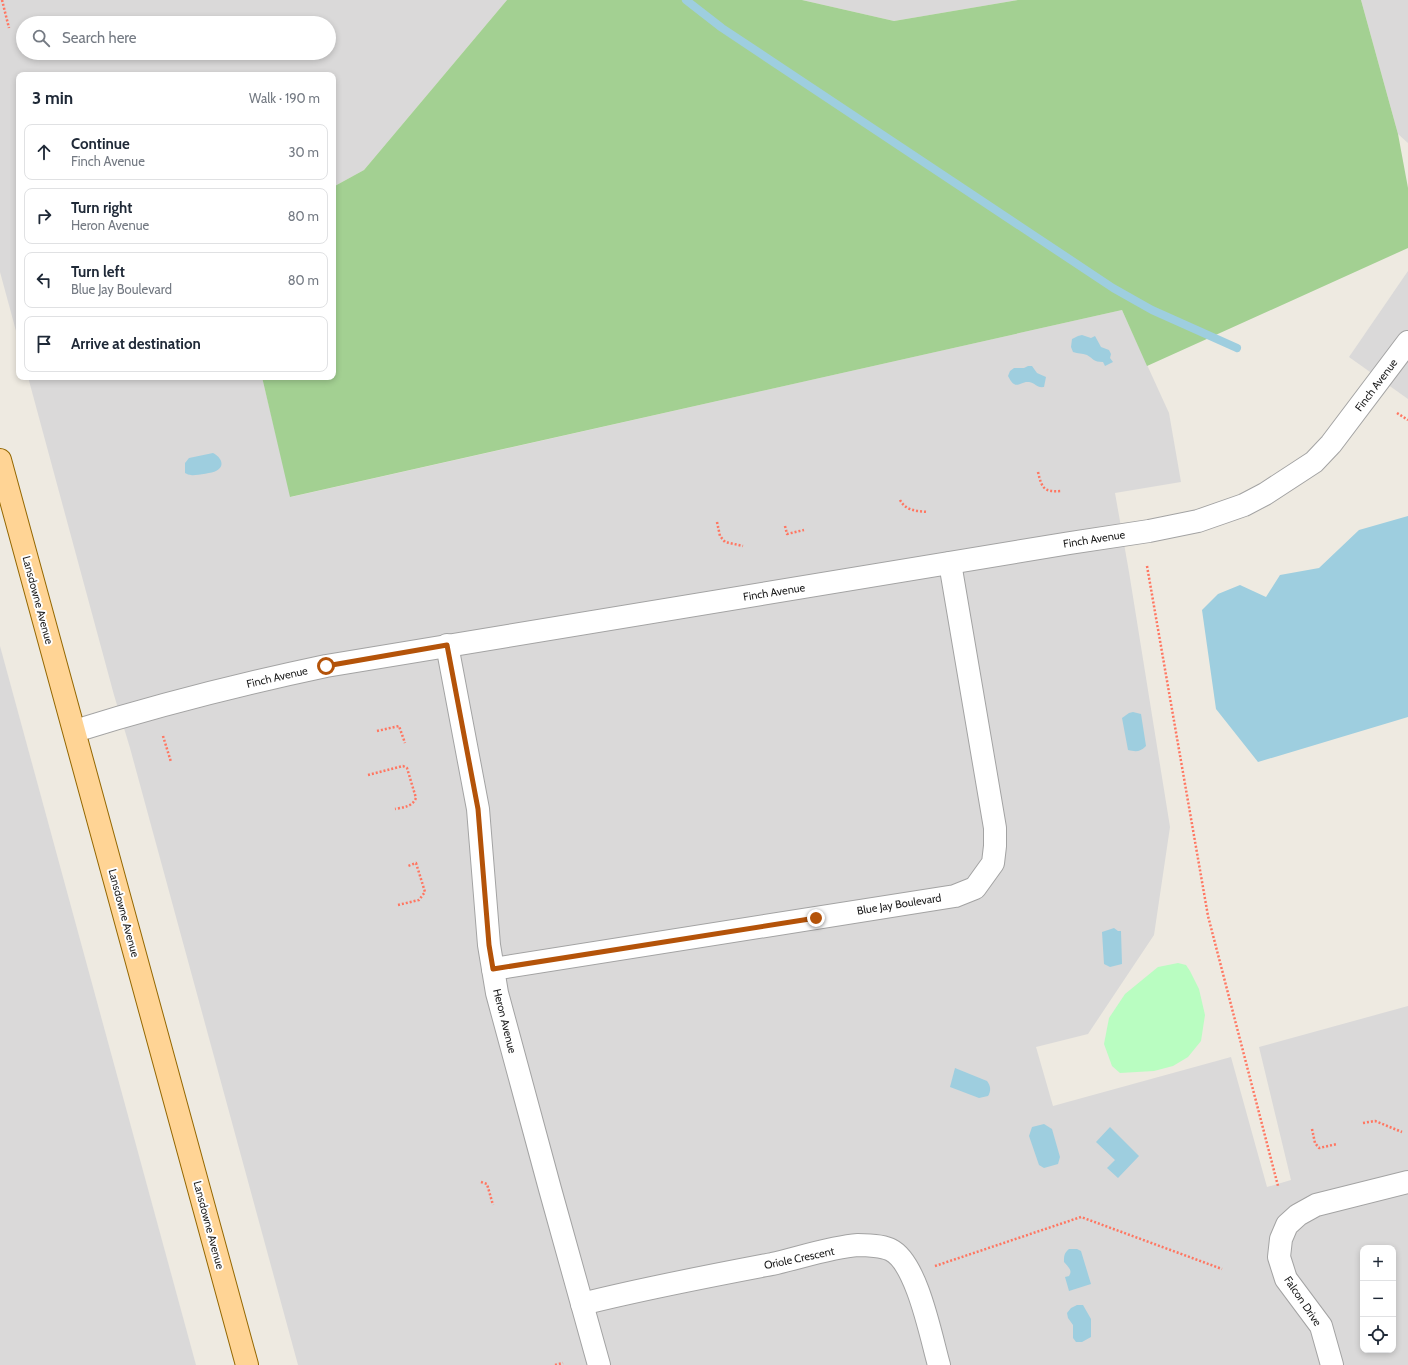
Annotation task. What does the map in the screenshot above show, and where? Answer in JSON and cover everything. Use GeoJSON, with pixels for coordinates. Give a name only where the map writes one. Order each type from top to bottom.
{"type":"FeatureCollection","features":[{"type":"Feature","properties":{"kind":"main road","name":"Lansdowne Avenue"},"geometry":{"type":"LineString","coordinates":[[0,460],[247,1365]]}},
{"type":"Feature","properties":{"kind":"street","name":"Finch Avenue"},"geometry":{"type":"LineString","coordinates":[[75,731],[205,693],[326,666],[1150,531],[1198,521],[1244,505],[1265,494],[1314,462],[1331,444],[1408,342]]}},
{"type":"Feature","properties":{"kind":"street","name":"Blue Jay Boulevard"},"geometry":{"type":"LineString","coordinates":[[493,969],[955,896],[975,888],[993,864],[996,846],[995,828],[950,563]]}},
{"type":"Feature","properties":{"kind":"street","name":"Heron Avenue"},"geometry":{"type":"LineString","coordinates":[[447,645],[478,809],[489,945],[493,969],[507,1032],[598,1365]]}},
{"type":"Feature","properties":{"kind":"street","name":"Falcon Drive"},"geometry":{"type":"LineString","coordinates":[[1332,1365],[1321,1326],[1286,1279],[1279,1256],[1281,1239],[1288,1225],[1298,1215],[1316,1204],[1408,1182]]}},
{"type":"Feature","properties":{"kind":"street","name":"Oriole Crescent"},"geometry":{"type":"LineString","coordinates":[[582,1304],[613,1296],[858,1245],[891,1249],[902,1259],[912,1274],[939,1365]]}},
{"type":"Feature","properties":{"kind":"path"},"geometry":{"type":"LineString","coordinates":[[2,0],[10,28]]}},
{"type":"Feature","properties":{"kind":"path"},"geometry":{"type":"LineString","coordinates":[[1397,413],[1408,420]]}},
{"type":"Feature","properties":{"kind":"path"},"geometry":{"type":"LineString","coordinates":[[1038,472],[1040,483],[1044,488],[1049,491],[1061,491]]}},
{"type":"Feature","properties":{"kind":"path"},"geometry":{"type":"LineString","coordinates":[[900,500],[903,506],[912,510],[928,512]]}},
{"type":"Feature","properties":{"kind":"path"},"geometry":{"type":"LineString","coordinates":[[718,522],[720,536],[725,542],[743,546]]}},
{"type":"Feature","properties":{"kind":"path"},"geometry":{"type":"LineString","coordinates":[[785,526],[787,534],[804,530]]}},
{"type":"Feature","properties":{"kind":"path"},"geometry":{"type":"LineString","coordinates":[[1147,566],[1208,916],[1278,1186]]}},
{"type":"Feature","properties":{"kind":"path"},"geometry":{"type":"LineString","coordinates":[[377,731],[399,726],[405,743]]}},
{"type":"Feature","properties":{"kind":"path"},"geometry":{"type":"LineString","coordinates":[[163,736],[171,762]]}},
{"type":"Feature","properties":{"kind":"path"},"geometry":{"type":"LineString","coordinates":[[368,776],[403,766],[407,768],[416,798],[409,806],[395,809]]}},
{"type":"Feature","properties":{"kind":"path"},"geometry":{"type":"LineString","coordinates":[[398,905],[419,900],[424,892],[416,864],[408,866]]}},
{"type":"Feature","properties":{"kind":"path"},"geometry":{"type":"LineString","coordinates":[[1363,1123],[1375,1121],[1402,1132]]}},
{"type":"Feature","properties":{"kind":"path"},"geometry":{"type":"LineString","coordinates":[[1312,1129],[1315,1143],[1319,1148],[1337,1144]]}},
{"type":"Feature","properties":{"kind":"path"},"geometry":{"type":"LineString","coordinates":[[482,1182],[487,1184],[493,1204]]}},
{"type":"Feature","properties":{"kind":"path"},"geometry":{"type":"LineString","coordinates":[[912,1274],[1081,1216],[1222,1268]]}},
{"type":"Feature","properties":{"kind":"path"},"geometry":{"type":"LineString","coordinates":[[555,1365],[563,1363]]}},
{"type":"Feature","properties":{"kind":"shaded area"},"geometry":{"type":"Polygon","coordinates":[[[0,0],[507,0],[364,170],[336,185],[336,72],[16,72],[16,331],[0,272],[0,0]]]}},
{"type":"Feature","properties":{"kind":"shaded area"},"geometry":{"type":"Polygon","coordinates":[[[802,0],[1018,0],[894,21],[802,0]]]}},
{"type":"Feature","properties":{"kind":"shaded area"},"geometry":{"type":"Polygon","coordinates":[[[1361,0],[1408,0],[1408,143],[1398,134],[1361,0]]]}},
{"type":"Feature","properties":{"kind":"shaded area"},"geometry":{"type":"Polygon","coordinates":[[[1408,271],[1408,399],[1349,357],[1408,271]]]}},
{"type":"Feature","properties":{"kind":"shaded area"},"geometry":{"type":"Polygon","coordinates":[[[1122,310],[1169,413],[1181,482],[1115,493],[1170,827],[1154,935],[1088,1034],[1036,1047],[1053,1106],[1231,1057],[1267,1187],[1291,1180],[1259,1047],[1408,1006],[1408,1365],[298,1365],[29,380],[263,380],[291,497],[1122,310]]]}},
{"type":"Feature","properties":{"kind":"shaded area"},"geometry":{"type":"Polygon","coordinates":[[[0,646],[196,1365],[0,1365],[0,646]]]}},
{"type":"Feature","properties":{"kind":"green space"},"geometry":{"type":"Polygon","coordinates":[[[507,0],[802,0],[894,21],[1018,0],[1361,0],[1398,134],[1408,188],[1408,248],[1147,366],[1122,310],[290,497],[263,380],[336,380],[336,185],[364,170],[507,0]]]}},
{"type":"Feature","properties":{"kind":"green space"},"geometry":{"type":"Polygon","coordinates":[[[1178,963],[1186,965],[1199,989],[1205,1015],[1201,1041],[1188,1057],[1173,1066],[1154,1071],[1120,1073],[1112,1066],[1104,1044],[1109,1018],[1125,994],[1158,967],[1178,963]]]}},
{"type":"Feature","properties":{"kind":"water"},"geometry":{"type":"Polygon","coordinates":[[[1082,335],[1091,338],[1095,336],[1101,347],[1109,350],[1111,354],[1110,358],[1113,362],[1105,366],[1103,362],[1095,361],[1087,355],[1073,352],[1071,347],[1072,339],[1082,335]]]}},
{"type":"Feature","properties":{"kind":"water"},"geometry":{"type":"Polygon","coordinates":[[[1032,366],[1037,373],[1046,377],[1044,387],[1039,387],[1029,382],[1018,385],[1013,384],[1008,376],[1010,371],[1014,368],[1024,368],[1032,366]]]}},
{"type":"Feature","properties":{"kind":"water"},"geometry":{"type":"Polygon","coordinates":[[[213,453],[220,459],[222,464],[219,469],[214,472],[199,475],[190,475],[185,473],[185,463],[189,458],[213,453]]]}},
{"type":"Feature","properties":{"kind":"water"},"geometry":{"type":"Polygon","coordinates":[[[1408,516],[1408,717],[1258,762],[1216,709],[1202,610],[1218,594],[1240,585],[1266,597],[1280,575],[1319,568],[1359,530],[1408,516]]]}},
{"type":"Feature","properties":{"kind":"water"},"geometry":{"type":"Polygon","coordinates":[[[1133,712],[1141,714],[1146,746],[1138,751],[1128,750],[1122,718],[1133,712]]]}},
{"type":"Feature","properties":{"kind":"water"},"geometry":{"type":"Polygon","coordinates":[[[1114,928],[1121,931],[1122,964],[1110,967],[1104,964],[1102,932],[1114,928]]]}},
{"type":"Feature","properties":{"kind":"water"},"geometry":{"type":"Polygon","coordinates":[[[955,1068],[987,1081],[990,1088],[988,1096],[979,1098],[950,1087],[955,1068]]]}},
{"type":"Feature","properties":{"kind":"water"},"geometry":{"type":"Polygon","coordinates":[[[1044,1124],[1052,1129],[1060,1157],[1058,1164],[1044,1168],[1039,1165],[1029,1136],[1032,1127],[1044,1124]]]}},
{"type":"Feature","properties":{"kind":"water"},"geometry":{"type":"Polygon","coordinates":[[[1110,1127],[1139,1156],[1118,1178],[1107,1168],[1115,1160],[1096,1142],[1110,1127]]]}},
{"type":"Feature","properties":{"kind":"water"},"geometry":{"type":"Polygon","coordinates":[[[1069,1249],[1077,1249],[1081,1251],[1091,1284],[1069,1291],[1065,1277],[1069,1276],[1070,1270],[1064,1262],[1066,1252],[1069,1249]]]}},
{"type":"Feature","properties":{"kind":"water"},"geometry":{"type":"Polygon","coordinates":[[[1077,1305],[1083,1305],[1091,1319],[1091,1337],[1082,1342],[1076,1342],[1073,1338],[1073,1325],[1068,1318],[1067,1313],[1071,1308],[1077,1305]]]}},
{"type":"Feature","properties":{"kind":"waterway"},"geometry":{"type":"LineString","coordinates":[[686,0],[722,28],[1113,288],[1152,310],[1237,348]]}},
{"type":"Feature","properties":{"kind":"route"},"geometry":{"type":"LineString","coordinates":[[326,666],[447,645],[478,809],[489,945],[493,969],[816,918]]}}]}
